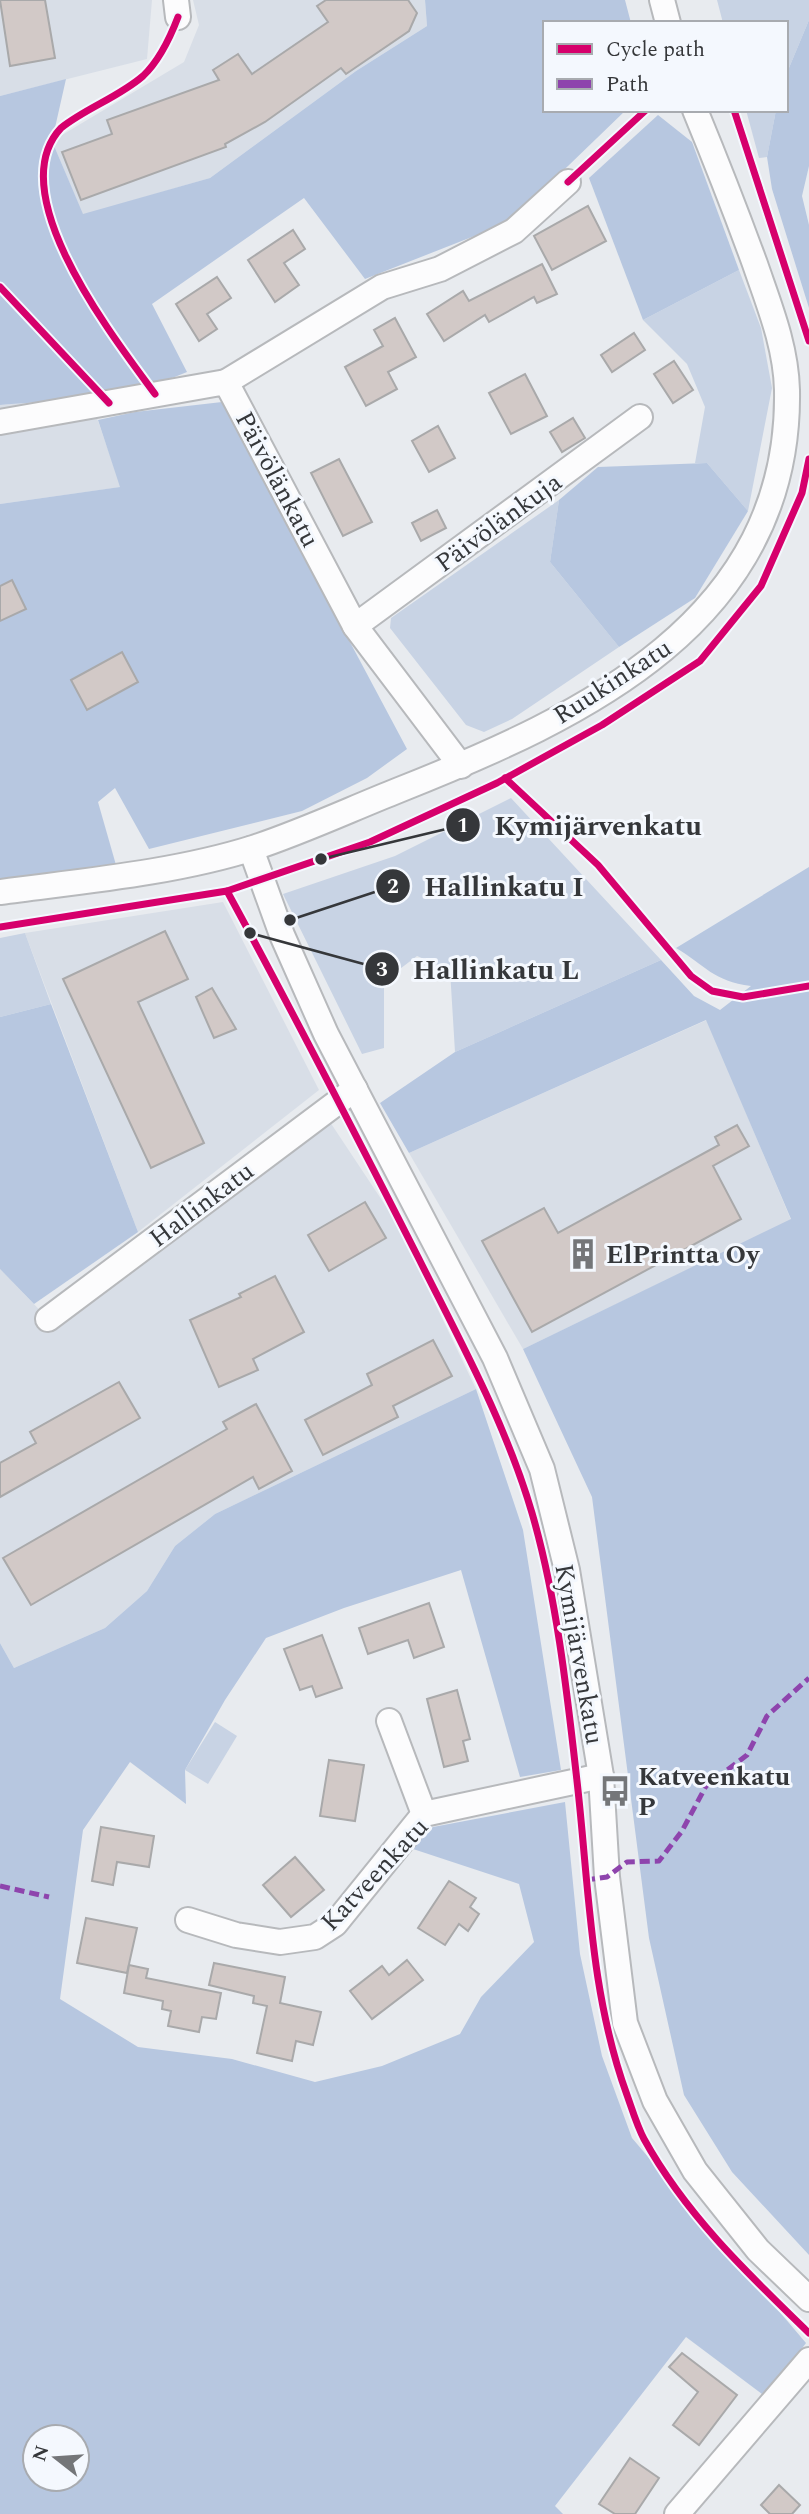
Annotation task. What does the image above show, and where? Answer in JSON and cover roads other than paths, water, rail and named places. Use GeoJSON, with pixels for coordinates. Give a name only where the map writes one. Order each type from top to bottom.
{"type":"FeatureCollection","features":[{"type":"Feature","properties":{"kind":"street"},"geometry":{"type":"LineString","coordinates":[[662,0],[667,21]]}},
{"type":"Feature","properties":{"kind":"street","name":"Ruukinkatu"},"geometry":{"type":"LineString","coordinates":[[0,892],[134,874],[251,849],[460,766],[518,741],[660,654],[729,582],[755,539],[774,495],[783,453],[787,389],[779,333],[728,190],[696,112]]}},
{"type":"Feature","properties":{"kind":"street"},"geometry":{"type":"LineString","coordinates":[[226,382],[382,287],[440,270],[514,231],[568,182]]}},
{"type":"Feature","properties":{"kind":"street","name":"Päivölänkatu"},"geometry":{"type":"LineString","coordinates":[[0,422],[226,382],[355,626],[460,766]]}},
{"type":"Feature","properties":{"kind":"street","name":"Päivölänkuja"},"geometry":{"type":"LineString","coordinates":[[355,626],[640,417]]}},
{"type":"Feature","properties":{"kind":"street","name":"Kymijärvenkatu"},"geometry":{"type":"LineString","coordinates":[[251,849],[282,935],[355,1089],[495,1358],[542,1469],[567,1570],[601,1776],[607,1877],[625,2023],[654,2101],[695,2171],[758,2250],[809,2298]]}},
{"type":"Feature","properties":{"kind":"street","name":"Hallinkatu"},"geometry":{"type":"LineString","coordinates":[[48,1319],[355,1089]]}},
{"type":"Feature","properties":{"kind":"street"},"geometry":{"type":"LineString","coordinates":[[389,1721],[424,1814]]}},
{"type":"Feature","properties":{"kind":"street","name":"Katveenkatu"},"geometry":{"type":"LineString","coordinates":[[188,1920],[236,1935],[280,1942],[314,1937],[335,1924],[424,1814],[601,1776]]}},
{"type":"Feature","properties":{"kind":"street"},"geometry":{"type":"LineString","coordinates":[[677,2514],[809,2360]]}},
{"type":"Feature","properties":{"kind":"place","name":"Kymijärvenkatu"},"geometry":{"type":"Point","coordinates":[321,859]}},
{"type":"Feature","properties":{"kind":"place","name":"Hallinkatu I"},"geometry":{"type":"Point","coordinates":[290,920]}},
{"type":"Feature","properties":{"kind":"place","name":"Hallinkatu L"},"geometry":{"type":"Point","coordinates":[250,933]}},
{"type":"Feature","properties":{"kind":"place","name":"ElPrintta Oy"},"geometry":{"type":"Point","coordinates":[583,1254]}},
{"type":"Feature","properties":{"kind":"place","name":"Katveenkatu P"},"geometry":{"type":"Point","coordinates":[615,1791]}}]}
